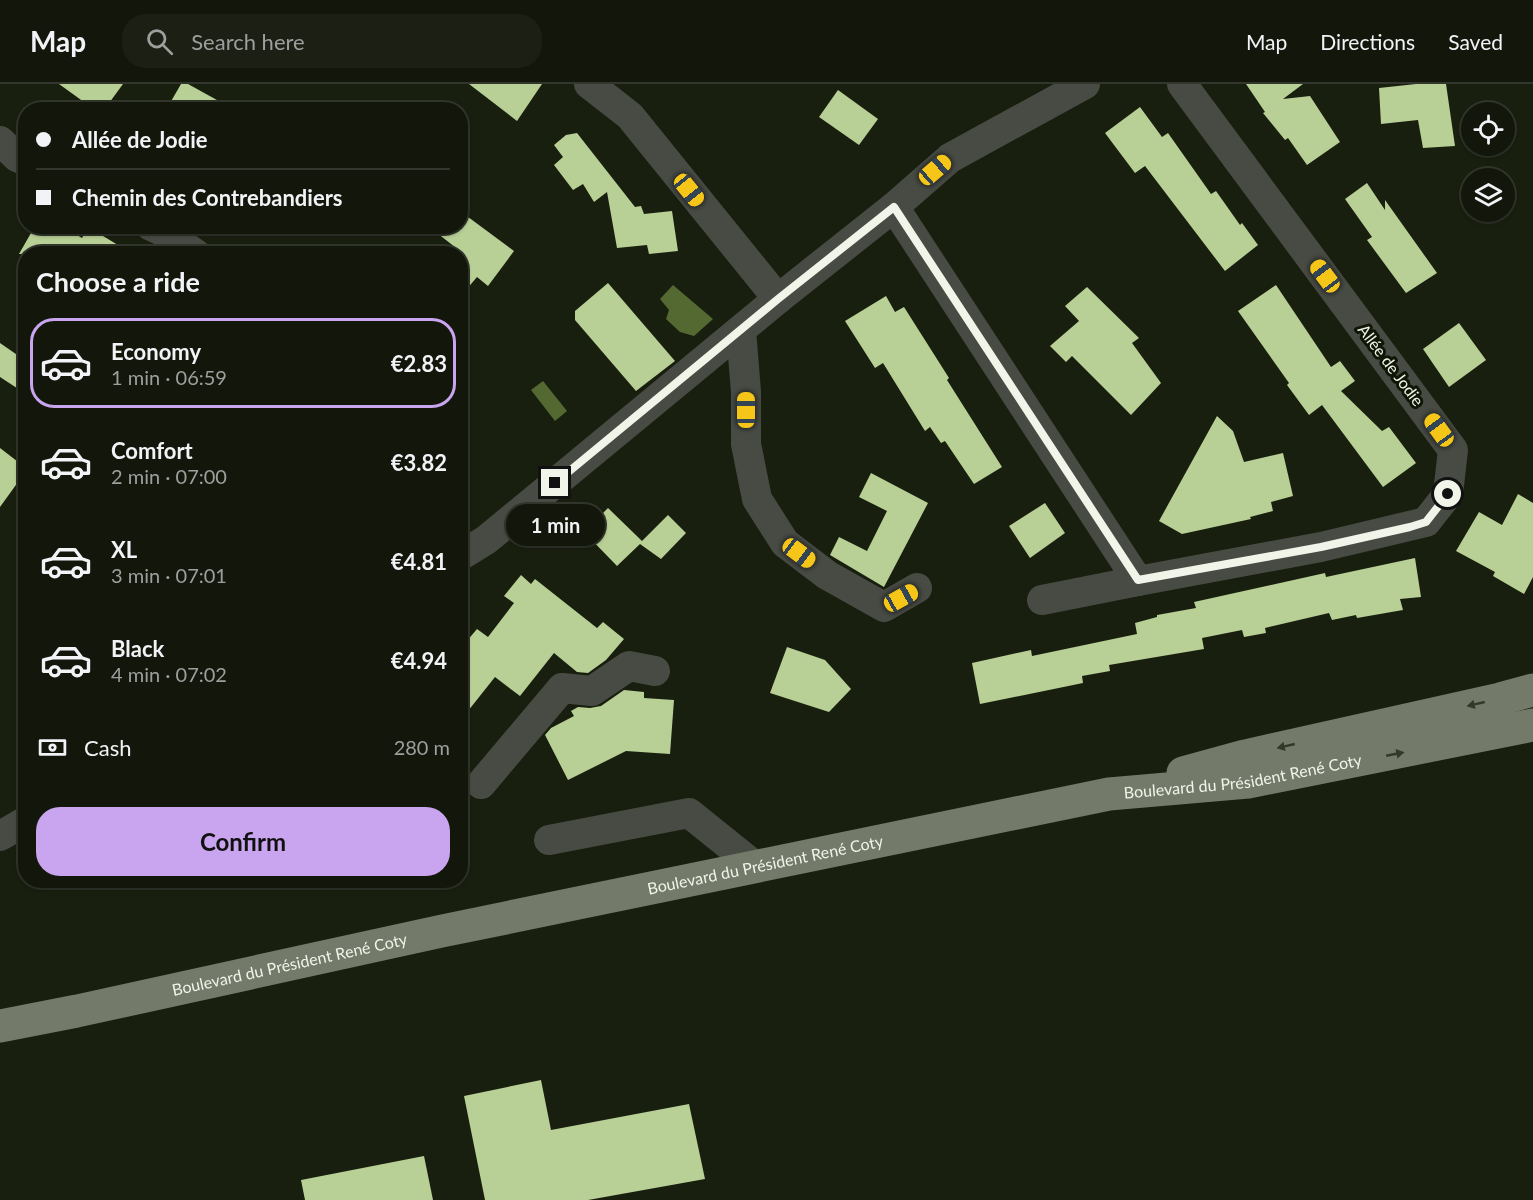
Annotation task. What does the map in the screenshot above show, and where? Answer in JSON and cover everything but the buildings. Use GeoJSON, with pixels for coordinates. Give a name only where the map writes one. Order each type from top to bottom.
{"type":"FeatureCollection","features":[{"type":"Feature","properties":{"kind":"main road"},"geometry":{"type":"LineString","coordinates":[[1109,794],[1245,756],[1533,690]]}},
{"type":"Feature","properties":{"kind":"main road","name":"Boulevard du Président René Coty"},"geometry":{"type":"LineString","coordinates":[[0,1026],[755,866],[1109,794],[1248,782],[1533,725]]}},
{"type":"Feature","properties":{"kind":"street"},"geometry":{"type":"LineString","coordinates":[[589,84],[630,116],[778,299]]}},
{"type":"Feature","properties":{"kind":"street"},"geometry":{"type":"LineString","coordinates":[[468,551],[486,540],[778,299],[894,207],[950,158],[1085,84]]}},
{"type":"Feature","properties":{"kind":"street","name":"Allée de Jodie"},"geometry":{"type":"LineString","coordinates":[[1042,600],[1321,547],[1426,522],[1448,494],[1453,450],[1182,84]]}},
{"type":"Feature","properties":{"kind":"street"},"geometry":{"type":"LineString","coordinates":[[0,141],[18,157]]}},
{"type":"Feature","properties":{"kind":"street"},"geometry":{"type":"LineString","coordinates":[[894,207],[1138,580]]}},
{"type":"Feature","properties":{"kind":"street"},"geometry":{"type":"LineString","coordinates":[[167,234],[184,246]]}},
{"type":"Feature","properties":{"kind":"street"},"geometry":{"type":"LineString","coordinates":[[741,330],[746,392],[746,444],[757,499],[785,543],[827,574],[884,607],[917,588]]}},
{"type":"Feature","properties":{"kind":"street"},"geometry":{"type":"LineString","coordinates":[[481,784],[562,688],[592,691],[629,666],[655,671]]}},
{"type":"Feature","properties":{"kind":"street"},"geometry":{"type":"LineString","coordinates":[[549,840],[689,813],[755,866]]}},
{"type":"Feature","properties":{"kind":"street"},"geometry":{"type":"LineString","coordinates":[[0,836],[18,826]]}},
{"type":"Feature","properties":{"kind":"shaded area"},"geometry":{"type":"Polygon","coordinates":[[[673,285],[713,319],[694,336],[680,332],[666,319],[669,310],[660,299],[673,285]]]}},
{"type":"Feature","properties":{"kind":"shaded area"},"geometry":{"type":"Polygon","coordinates":[[[543,381],[567,411],[555,421],[531,390],[543,381]]]}},
{"type":"Feature","properties":{"kind":"route"},"geometry":{"type":"LineString","coordinates":[[555,483],[778,299],[894,207],[1138,580],[1321,547],[1410,527],[1426,522],[1448,494]]}}]}
